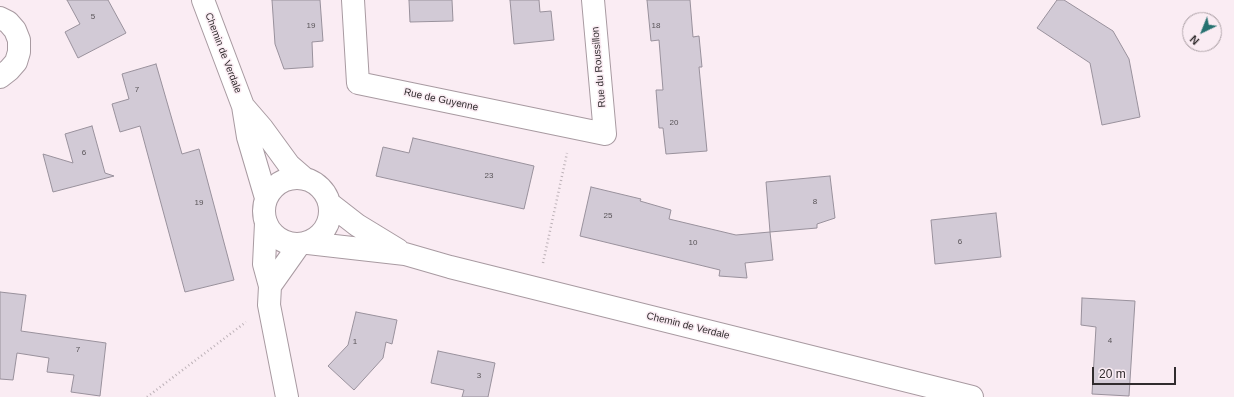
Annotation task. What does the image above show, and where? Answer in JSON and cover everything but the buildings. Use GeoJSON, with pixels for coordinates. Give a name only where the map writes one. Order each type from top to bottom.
{"type":"FeatureCollection","features":[{"type":"Feature","properties":{"kind":"street","name":"Chemin de Verdale"},"geometry":{"type":"LineString","coordinates":[[203,0],[243,106],[248,137],[266,198],[264,210],[266,223],[270,230],[283,241],[405,254],[450,267],[972,397]]}},
{"type":"Feature","properties":{"kind":"street","name":"Rue de Guyenne"},"geometry":{"type":"LineString","coordinates":[[353,0],[358,83],[605,134]]}},
{"type":"Feature","properties":{"kind":"street","name":"Rue du Roussillon"},"geometry":{"type":"LineString","coordinates":[[593,0],[605,134]]}},
{"type":"Feature","properties":{"kind":"street"},"geometry":{"type":"LineString","coordinates":[[0,18],[8,22],[15,30],[19,40],[19,52],[12,66],[0,77]]}},
{"type":"Feature","properties":{"kind":"street","name":"Chemin de Verdale"},"geometry":{"type":"LineString","coordinates":[[243,106],[262,128],[289,165],[304,178],[311,181],[323,190],[330,204],[357,225],[405,254]]}},
{"type":"Feature","properties":{"kind":"street"},"geometry":{"type":"LineString","coordinates":[[266,198],[275,185],[282,181],[296,177],[304,178]]}},
{"type":"Feature","properties":{"kind":"street"},"geometry":{"type":"LineString","coordinates":[[269,295],[303,244],[315,239],[326,228],[331,212],[330,204]]}},
{"type":"Feature","properties":{"kind":"street"},"geometry":{"type":"LineString","coordinates":[[266,223],[264,264],[287,397]]}},
{"type":"Feature","properties":{"kind":"path"},"geometry":{"type":"LineString","coordinates":[[538,289],[573,127]]}},
{"type":"Feature","properties":{"kind":"path"},"geometry":{"type":"LineString","coordinates":[[147,397],[269,295]]}}]}
